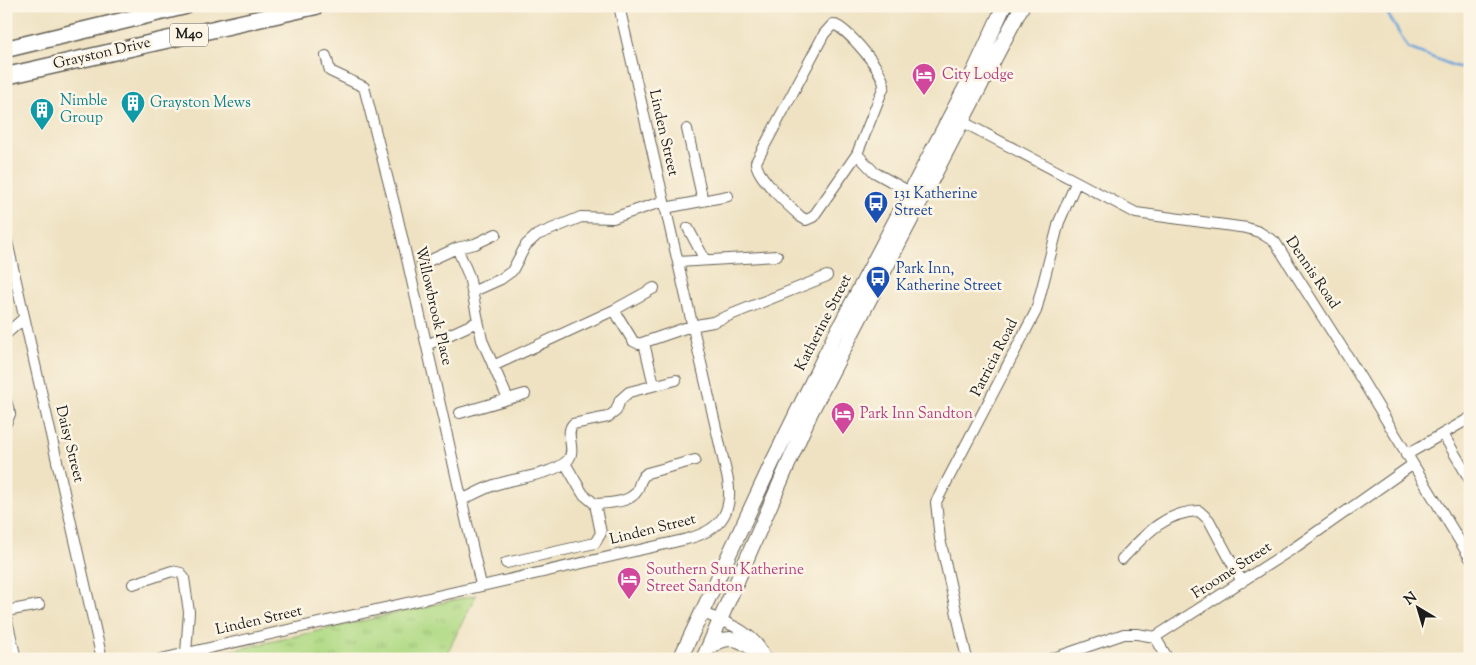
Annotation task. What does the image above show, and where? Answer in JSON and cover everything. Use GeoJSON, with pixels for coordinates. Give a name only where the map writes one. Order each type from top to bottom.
{"type":"FeatureCollection","features":[{"type":"Feature","properties":{"kind":"main road","name":"Grayston Drive"},"geometry":{"type":"LineString","coordinates":[[6,49],[185,6]]}},
{"type":"Feature","properties":{"kind":"main road","name":"Grayston Drive"},"geometry":{"type":"LineString","coordinates":[[6,76],[298,8],[316,6]]}},
{"type":"Feature","properties":{"kind":"main road","name":"Katherine Street"},"geometry":{"type":"LineString","coordinates":[[680,659],[776,454],[982,56],[1004,6]]}},
{"type":"Feature","properties":{"kind":"main road","name":"Katherine Street"},"geometry":{"type":"LineString","coordinates":[[705,654],[815,403],[1022,6]]}},
{"type":"Feature","properties":{"kind":"main road"},"geometry":{"type":"LineString","coordinates":[[705,654],[724,639],[731,638],[744,642],[765,659]]}},
{"type":"Feature","properties":{"kind":"street","name":"Linden Street"},"geometry":{"type":"LineString","coordinates":[[161,659],[696,537],[720,522],[728,507],[729,488],[619,6]]}},
{"type":"Feature","properties":{"kind":"street"},"geometry":{"type":"LineString","coordinates":[[834,24],[872,61],[883,78],[883,90],[857,154],[809,219],[801,217],[794,210],[755,165],[824,34],[834,24]]}},
{"type":"Feature","properties":{"kind":"street","name":"Willowbrook Place"},"geometry":{"type":"LineString","coordinates":[[326,56],[330,71],[364,87],[427,345],[481,585]]}},
{"type":"Feature","properties":{"kind":"street","name":"Dennis Road"},"geometry":{"type":"LineString","coordinates":[[963,122],[1076,184],[1141,214],[1247,228],[1275,242],[1343,348],[1412,465],[1470,558]]}},
{"type":"Feature","properties":{"kind":"street"},"geometry":{"type":"LineString","coordinates":[[687,129],[703,201]]}},
{"type":"Feature","properties":{"kind":"street"},"geometry":{"type":"LineString","coordinates":[[857,154],[874,172],[910,192]]}},
{"type":"Feature","properties":{"kind":"street","name":"Patricia Road"},"geometry":{"type":"LineString","coordinates":[[967,659],[940,539],[936,502],[1036,311],[1059,222],[1076,184]]}},
{"type":"Feature","properties":{"kind":"street"},"geometry":{"type":"LineString","coordinates":[[472,292],[501,279],[512,271],[526,245],[537,235],[581,217],[613,218],[664,204],[703,201],[728,196]]}},
{"type":"Feature","properties":{"kind":"street"},"geometry":{"type":"LineString","coordinates":[[688,228],[705,260]]}},
{"type":"Feature","properties":{"kind":"street"},"geometry":{"type":"LineString","coordinates":[[422,264],[457,248],[475,244],[496,234]]}},
{"type":"Feature","properties":{"kind":"street","name":"Daisy Street"},"geometry":{"type":"LineString","coordinates":[[6,237],[102,659]]}},
{"type":"Feature","properties":{"kind":"street"},"geometry":{"type":"LineString","coordinates":[[457,248],[467,270],[477,313],[476,322],[508,399]]}},
{"type":"Feature","properties":{"kind":"street"},"geometry":{"type":"LineString","coordinates":[[678,262],[777,256]]}},
{"type":"Feature","properties":{"kind":"street"},"geometry":{"type":"LineString","coordinates":[[614,310],[633,341],[637,344],[644,343],[691,326],[713,322],[827,276]]}},
{"type":"Feature","properties":{"kind":"street"},"geometry":{"type":"LineString","coordinates":[[493,366],[614,310],[654,288]]}},
{"type":"Feature","properties":{"kind":"street"},"geometry":{"type":"LineString","coordinates":[[6,334],[24,318]]}},
{"type":"Feature","properties":{"kind":"street"},"geometry":{"type":"LineString","coordinates":[[427,345],[476,322]]}},
{"type":"Feature","properties":{"kind":"street"},"geometry":{"type":"LineString","coordinates":[[644,343],[654,385]]}},
{"type":"Feature","properties":{"kind":"street"},"geometry":{"type":"LineString","coordinates":[[462,500],[492,485],[536,474],[565,463],[572,452],[569,432],[573,424],[608,417],[616,412],[625,394],[676,380]]}},
{"type":"Feature","properties":{"kind":"street"},"geometry":{"type":"LineString","coordinates":[[460,413],[525,394]]}},
{"type":"Feature","properties":{"kind":"street"},"geometry":{"type":"LineString","coordinates":[[6,400],[10,414],[6,423]]}},
{"type":"Feature","properties":{"kind":"street"},"geometry":{"type":"LineString","coordinates":[[1406,455],[1470,418]]}},
{"type":"Feature","properties":{"kind":"street"},"geometry":{"type":"LineString","coordinates":[[1442,434],[1470,480]]}},
{"type":"Feature","properties":{"kind":"street"},"geometry":{"type":"LineString","coordinates":[[595,504],[628,499],[636,491],[646,473],[695,460]]}},
{"type":"Feature","properties":{"kind":"street"},"geometry":{"type":"LineString","coordinates":[[506,562],[595,543],[601,533],[595,504],[583,494],[565,463]]}},
{"type":"Feature","properties":{"kind":"street","name":"Froome Street"},"geometry":{"type":"LineString","coordinates":[[1155,637],[1242,582],[1412,465]]}},
{"type":"Feature","properties":{"kind":"street"},"geometry":{"type":"LineString","coordinates":[[1122,559],[1151,529],[1182,511],[1198,511],[1209,520],[1242,582]]}},
{"type":"Feature","properties":{"kind":"street"},"geometry":{"type":"LineString","coordinates":[[133,584],[172,571],[181,573],[184,578],[189,612],[186,653]]}},
{"type":"Feature","properties":{"kind":"street"},"geometry":{"type":"LineString","coordinates":[[6,611],[39,605]]}},
{"type":"Feature","properties":{"kind":"street"},"geometry":{"type":"LineString","coordinates":[[703,613],[749,636],[758,645],[765,659]]}},
{"type":"Feature","properties":{"kind":"street"},"geometry":{"type":"LineString","coordinates":[[6,616],[16,659]]}},
{"type":"Feature","properties":{"kind":"street"},"geometry":{"type":"LineString","coordinates":[[1051,659],[1124,634],[1155,637],[1168,659]]}},
{"type":"Feature","properties":{"kind":"green space"},"geometry":{"type":"Polygon","coordinates":[[[476,595],[444,659],[195,659],[476,595]]]}},
{"type":"Feature","properties":{"kind":"waterway"},"geometry":{"type":"LineString","coordinates":[[1383,6],[1408,48],[1470,72]]}},
{"type":"Feature","properties":{"kind":"place","name":"City Lodge"},"geometry":{"type":"Point","coordinates":[924,96]}},
{"type":"Feature","properties":{"kind":"place","name":"Grayston Mews"},"geometry":{"type":"Point","coordinates":[133,124]}},
{"type":"Feature","properties":{"kind":"place","name":"Nimble Group"},"geometry":{"type":"Point","coordinates":[42,131]}},
{"type":"Feature","properties":{"kind":"place","name":"131 Katherine Street"},"geometry":{"type":"Point","coordinates":[876,224]}},
{"type":"Feature","properties":{"kind":"place","name":"Park Inn, Katherine Street"},"geometry":{"type":"Point","coordinates":[878,299]}},
{"type":"Feature","properties":{"kind":"place","name":"Park Inn Sandton"},"geometry":{"type":"Point","coordinates":[843,435]}},
{"type":"Feature","properties":{"kind":"place","name":"Southern Sun Katherine Street Sandton"},"geometry":{"type":"Point","coordinates":[629,600]}}]}
